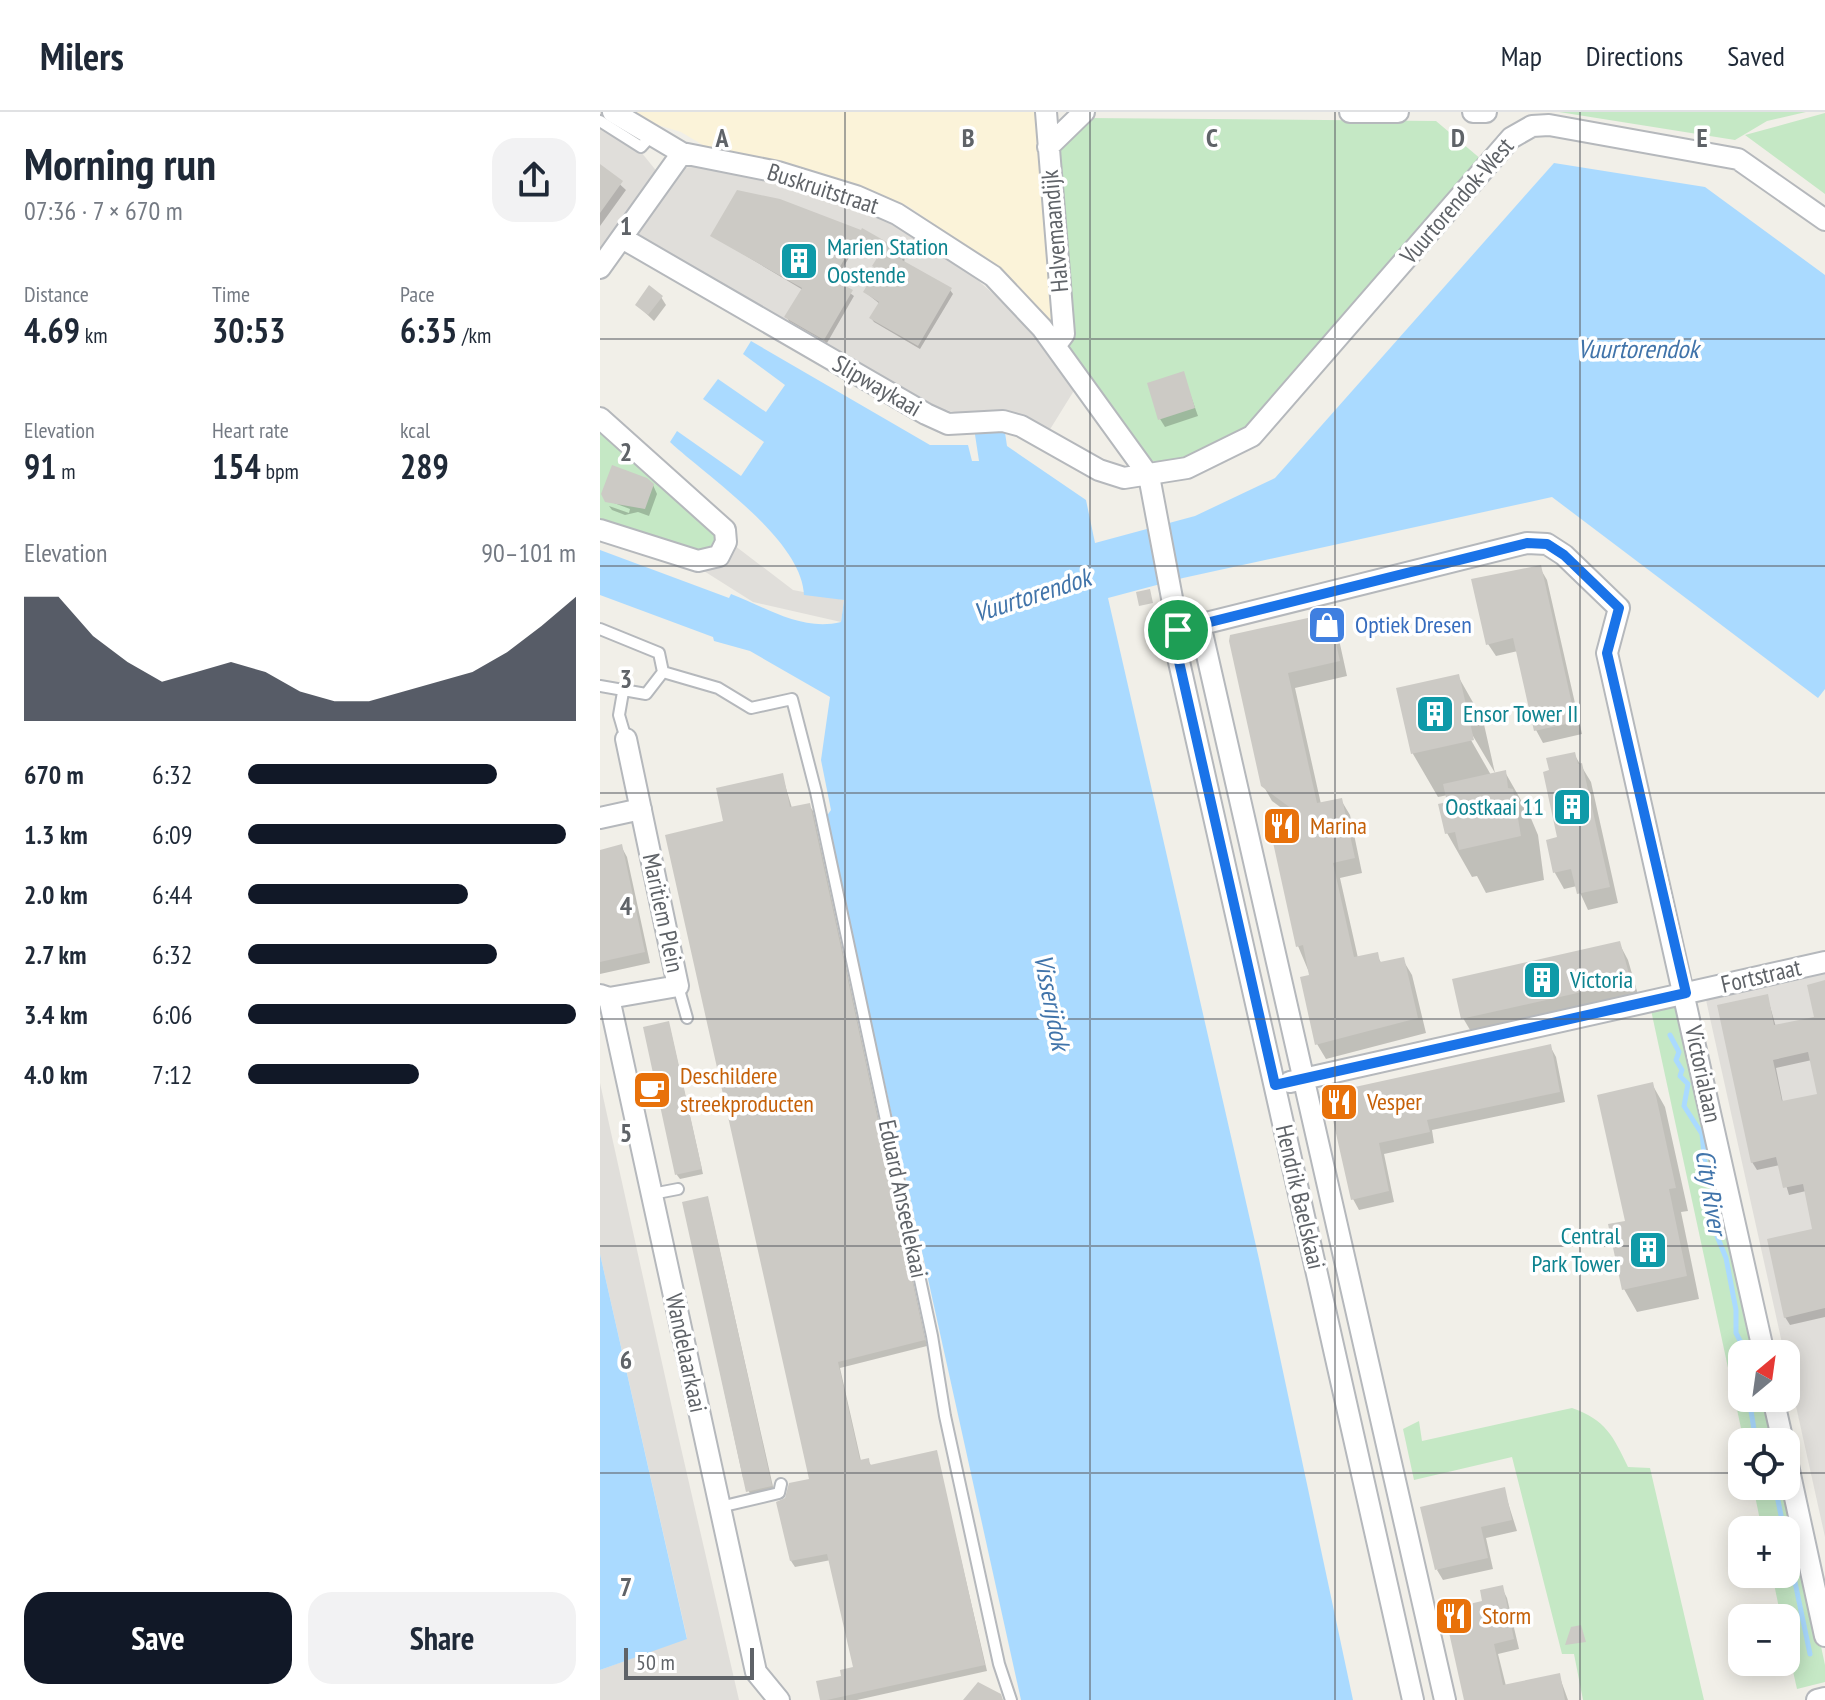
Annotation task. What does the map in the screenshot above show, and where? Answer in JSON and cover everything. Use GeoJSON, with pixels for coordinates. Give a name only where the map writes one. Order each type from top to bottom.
{"type":"FeatureCollection","features":[{"type":"Feature","properties":{"kind":"street","name":"Buskruitstraat"},"geometry":{"type":"LineString","coordinates":[[613,112],[650,137],[682,153],[778,172],[856,196],[897,214],[993,276],[1055,346]]}},
{"type":"Feature","properties":{"kind":"street","name":"Halvemaandijk"},"geometry":{"type":"LineString","coordinates":[[1046,112],[1064,334],[1055,346]]}},
{"type":"Feature","properties":{"kind":"street"},"geometry":{"type":"LineString","coordinates":[[1048,147],[1084,112]]}},
{"type":"Feature","properties":{"kind":"street"},"geometry":{"type":"LineString","coordinates":[[1350,112],[1398,112]]}},
{"type":"Feature","properties":{"kind":"street"},"geometry":{"type":"LineString","coordinates":[[1473,112],[1486,112]]}},
{"type":"Feature","properties":{"kind":"street","name":"Vuurtorendok-West"},"geometry":{"type":"LineString","coordinates":[[1149,476],[1187,468],[1252,436],[1471,181],[1511,138],[1532,126],[1549,125],[1738,159],[1825,220]]}},
{"type":"Feature","properties":{"kind":"street"},"geometry":{"type":"LineString","coordinates":[[600,268],[682,153]]}},
{"type":"Feature","properties":{"kind":"street","name":"Slipwaykaai"},"geometry":{"type":"LineString","coordinates":[[622,238],[948,424],[1003,421],[1021,426],[1099,470],[1124,478],[1149,476]]}},
{"type":"Feature","properties":{"kind":"street","name":"Hendrik Baelskaai"},"geometry":{"type":"LineString","coordinates":[[1055,346],[1149,476],[1178,630],[1175,644],[1413,1700]]}},
{"type":"Feature","properties":{"kind":"street"},"geometry":{"type":"LineString","coordinates":[[600,418],[725,530],[726,542],[719,556],[698,561],[600,530]]}},
{"type":"Feature","properties":{"kind":"street","name":"Victorialaan"},"geometry":{"type":"LineString","coordinates":[[1200,624],[1527,543],[1547,544],[1564,555],[1619,608],[1607,653],[1686,993],[1761,1340]]}},
{"type":"Feature","properties":{"kind":"street"},"geometry":{"type":"LineString","coordinates":[[1178,630],[1200,624]]}},
{"type":"Feature","properties":{"kind":"street","name":"Hendrik Baelskaai"},"geometry":{"type":"LineString","coordinates":[[1200,624],[1445,1700]]}},
{"type":"Feature","properties":{"kind":"street","name":"Maritiem Plein"},"geometry":{"type":"LineString","coordinates":[[604,997],[678,986],[626,739]]}},
{"type":"Feature","properties":{"kind":"street"},"geometry":{"type":"LineString","coordinates":[[600,818],[641,809]]}},
{"type":"Feature","properties":{"kind":"street","name":"Fortstraat"},"geometry":{"type":"LineString","coordinates":[[1275,1085],[1825,962]]}},
{"type":"Feature","properties":{"kind":"street","name":"Wandelaarkaai"},"geometry":{"type":"LineString","coordinates":[[604,997],[652,1194],[756,1672],[779,1700]]}},
{"type":"Feature","properties":{"kind":"street"},"geometry":{"type":"LineString","coordinates":[[1796,1500],[1825,1636]]}},
{"type":"Feature","properties":{"kind":"street"},"geometry":{"type":"LineString","coordinates":[[1817,1700],[1825,1698]]}},
{"type":"Feature","properties":{"kind":"lane"},"geometry":{"type":"LineString","coordinates":[[600,121],[641,147],[650,137]]}},
{"type":"Feature","properties":{"kind":"lane"},"geometry":{"type":"LineString","coordinates":[[600,629],[659,653],[663,672],[646,694],[600,686]]}},
{"type":"Feature","properties":{"kind":"lane","name":"Eduard Anseelekaai"},"geometry":{"type":"LineString","coordinates":[[663,672],[718,688],[751,708],[792,699],[816,792],[999,1664],[1011,1700]]}},
{"type":"Feature","properties":{"kind":"lane"},"geometry":{"type":"LineString","coordinates":[[623,692],[619,715],[626,739]]}},
{"type":"Feature","properties":{"kind":"lane"},"geometry":{"type":"LineString","coordinates":[[678,986],[687,1018]]}},
{"type":"Feature","properties":{"kind":"lane"},"geometry":{"type":"LineString","coordinates":[[652,1194],[678,1189]]}},
{"type":"Feature","properties":{"kind":"lane"},"geometry":{"type":"LineString","coordinates":[[720,1507],[779,1493],[781,1484]]}},
{"type":"Feature","properties":{"kind":"shaded area"},"geometry":{"type":"Polygon","coordinates":[[[600,112],[615,120],[667,184],[682,168],[700,166],[777,178],[851,204],[927,241],[965,269],[1023,320],[1075,389],[1049,431],[930,407],[619,224],[600,250],[600,112]]]}},
{"type":"Feature","properties":{"kind":"shaded area"},"geometry":{"type":"Polygon","coordinates":[[[713,529],[793,590],[844,600],[841,622],[753,602],[677,554],[713,529]]]}},
{"type":"Feature","properties":{"kind":"shaded area"},"geometry":{"type":"Polygon","coordinates":[[[1825,973],[1825,1537],[1797,1412],[1800,1412],[1800,1340],[1781,1340],[1706,1000],[1825,973]]]}},
{"type":"Feature","properties":{"kind":"shaded area"},"geometry":{"type":"Polygon","coordinates":[[[600,1083],[739,1700],[600,1700],[600,1670],[687,1638],[600,1254],[600,1083]]]}},
{"type":"Feature","properties":{"kind":"green space"},"geometry":{"type":"Polygon","coordinates":[[[1559,112],[1806,112],[1767,121],[1735,140],[1559,112]]]}},
{"type":"Feature","properties":{"kind":"green space"},"geometry":{"type":"Polygon","coordinates":[[[1825,113],[1825,194],[1745,135],[1825,113]]]}},
{"type":"Feature","properties":{"kind":"green space"},"geometry":{"type":"Polygon","coordinates":[[[1087,118],[1436,121],[1482,160],[1244,430],[1179,461],[1159,465],[1139,452],[1070,348],[1055,150],[1087,118]]]}},
{"type":"Feature","properties":{"kind":"green space"},"geometry":{"type":"Polygon","coordinates":[[[600,428],[722,540],[716,549],[683,553],[600,522],[600,428]]]}},
{"type":"Feature","properties":{"kind":"green space"},"geometry":{"type":"Polygon","coordinates":[[[1683,1002],[1755,1340],[1728,1340],[1728,1368],[1651,1010],[1683,1002]]]}},
{"type":"Feature","properties":{"kind":"green space"},"geometry":{"type":"Polygon","coordinates":[[[1572,1408],[1593,1418],[1607,1430],[1628,1467],[1650,1468],[1704,1700],[1583,1700],[1574,1654],[1562,1654],[1512,1457],[1414,1480],[1403,1429],[1419,1421],[1422,1441],[1572,1408]]]}},
{"type":"Feature","properties":{"kind":"green space"},"geometry":{"type":"Polygon","coordinates":[[[1738,1412],[1771,1412],[1774,1428],[1741,1428],[1738,1412]]]}},
{"type":"Feature","properties":{"kind":"green space"},"geometry":{"type":"Polygon","coordinates":[[[1756,1500],[1790,1500],[1793,1516],[1759,1516],[1756,1500]]]}},
{"type":"Feature","properties":{"kind":"green space"},"geometry":{"type":"Polygon","coordinates":[[[1800,1548],[1825,1665],[1825,1682],[1797,1689],[1794,1676],[1800,1676],[1800,1604],[1778,1604],[1775,1588],[1800,1588],[1800,1548]]]}},
{"type":"Feature","properties":{"kind":"sand"},"geometry":{"type":"Polygon","coordinates":[[[630,112],[1035,112],[1054,327],[1001,271],[908,206],[801,167],[718,154],[681,132],[641,120],[630,112]]]}},
{"type":"Feature","properties":{"kind":"water"},"geometry":{"type":"Polygon","coordinates":[[[1554,163],[1705,187],[1825,275],[1825,689],[1818,698],[1552,497],[1183,578],[1108,598],[1259,1259],[1353,1700],[1021,1700],[826,817],[831,810],[821,760],[830,697],[750,651],[714,641],[713,637],[600,595],[600,550],[729,598],[731,594],[797,621],[812,624],[841,622],[844,600],[804,595],[799,574],[788,553],[771,532],[670,442],[677,431],[741,476],[764,442],[703,399],[718,379],[766,412],[785,385],[743,354],[751,341],[930,445],[968,445],[972,461],[979,461],[974,428],[1004,426],[1007,446],[1086,500],[1095,543],[1195,516],[1275,478],[1554,163]]]}},
{"type":"Feature","properties":{"kind":"water"},"geometry":{"type":"Polygon","coordinates":[[[600,1254],[687,1639],[600,1670],[600,1254]]]}},
{"type":"Feature","properties":{"kind":"building"},"geometry":{"type":"Polygon","coordinates":[[[600,164],[623,181],[600,213],[600,164]]]}},
{"type":"Feature","properties":{"kind":"building"},"geometry":{"type":"Polygon","coordinates":[[[737,190],[780,199],[862,228],[906,253],[902,260],[952,288],[918,346],[869,318],[879,302],[863,292],[877,269],[872,266],[877,258],[853,244],[833,279],[853,290],[824,340],[784,317],[802,288],[710,236],[737,190]]]}},
{"type":"Feature","properties":{"kind":"building"},"geometry":{"type":"Polygon","coordinates":[[[649,285],[663,296],[648,315],[635,305],[649,285]]]}},
{"type":"Feature","properties":{"kind":"building"},"geometry":{"type":"Polygon","coordinates":[[[1184,371],[1195,408],[1158,420],[1147,383],[1184,371]]]}},
{"type":"Feature","properties":{"kind":"building"},"geometry":{"type":"Polygon","coordinates":[[[612,465],[647,478],[654,484],[645,509],[605,502],[601,494],[612,465]]]}},
{"type":"Feature","properties":{"kind":"building"},"geometry":{"type":"Polygon","coordinates":[[[1541,565],[1576,722],[1534,731],[1513,638],[1486,645],[1471,579],[1541,565]]]}},
{"type":"Feature","properties":{"kind":"building"},"geometry":{"type":"Polygon","coordinates":[[[1150,589],[1153,603],[1139,606],[1136,592],[1150,589]]]}},
{"type":"Feature","properties":{"kind":"building"},"geometry":{"type":"Polygon","coordinates":[[[1326,614],[1330,617],[1340,661],[1288,673],[1317,803],[1342,798],[1355,858],[1333,863],[1354,957],[1378,952],[1380,962],[1404,957],[1418,1018],[1315,1045],[1300,977],[1309,975],[1303,945],[1296,947],[1267,815],[1292,809],[1261,786],[1229,641],[1230,635],[1326,614]]]}},
{"type":"Feature","properties":{"kind":"building","name":"Ensor Tower II"},"geometry":{"type":"Polygon","coordinates":[[[1459,674],[1474,740],[1411,754],[1396,688],[1459,674]]]}},
{"type":"Feature","properties":{"kind":"building","name":"Oostkaai 11"},"geometry":{"type":"Polygon","coordinates":[[[1575,752],[1578,764],[1582,763],[1610,887],[1577,894],[1571,869],[1553,873],[1546,840],[1557,837],[1543,772],[1549,770],[1546,758],[1575,752]]]}},
{"type":"Feature","properties":{"kind":"building"},"geometry":{"type":"Polygon","coordinates":[[[1506,770],[1508,788],[1513,789],[1521,836],[1459,850],[1455,832],[1445,834],[1438,804],[1447,802],[1443,784],[1506,770]]]}},
{"type":"Feature","properties":{"kind":"building"},"geometry":{"type":"Polygon","coordinates":[[[783,773],[790,807],[810,803],[925,1340],[838,1362],[860,1460],[869,1458],[870,1465],[937,1450],[985,1665],[827,1700],[820,1700],[816,1681],[841,1676],[840,1670],[853,1667],[827,1554],[790,1561],[776,1502],[785,1498],[789,1483],[809,1479],[665,835],[723,821],[716,788],[783,773]]]}},
{"type":"Feature","properties":{"kind":"building"},"geometry":{"type":"Polygon","coordinates":[[[622,844],[645,952],[600,962],[600,850],[622,844]]]}},
{"type":"Feature","properties":{"kind":"building","name":"Victoria"},"geometry":{"type":"Polygon","coordinates":[[[1620,941],[1631,981],[1461,1019],[1452,979],[1620,941]]]}},
{"type":"Feature","properties":{"kind":"building"},"geometry":{"type":"Polygon","coordinates":[[[1825,980],[1825,1308],[1784,1318],[1767,1239],[1812,1229],[1803,1184],[1783,1188],[1776,1157],[1751,1163],[1717,1005],[1768,994],[1774,1025],[1814,1017],[1807,985],[1825,980]],[[1808,1052],[1773,1060],[1782,1101],[1817,1094],[1808,1052]]]}},
{"type":"Feature","properties":{"kind":"building"},"geometry":{"type":"Polygon","coordinates":[[[669,1021],[702,1169],[675,1175],[643,1027],[669,1021]]]}},
{"type":"Feature","properties":{"kind":"building"},"geometry":{"type":"Polygon","coordinates":[[[1551,1044],[1560,1092],[1427,1120],[1430,1132],[1379,1143],[1389,1191],[1351,1200],[1328,1098],[1332,1092],[1551,1044]]]}},
{"type":"Feature","properties":{"kind":"building"},"geometry":{"type":"Polygon","coordinates":[[[1653,1082],[1676,1188],[1669,1189],[1687,1276],[1622,1290],[1608,1224],[1625,1221],[1597,1095],[1653,1082]]]}},
{"type":"Feature","properties":{"kind":"building"},"geometry":{"type":"Polygon","coordinates":[[[708,1196],[772,1486],[746,1492],[682,1202],[708,1196]]]}},
{"type":"Feature","properties":{"kind":"building"},"geometry":{"type":"Polygon","coordinates":[[[1505,1487],[1512,1520],[1481,1527],[1488,1558],[1435,1570],[1420,1507],[1505,1487]]]}},
{"type":"Feature","properties":{"kind":"building"},"geometry":{"type":"Polygon","coordinates":[[[1503,1585],[1514,1639],[1494,1644],[1503,1685],[1560,1673],[1565,1700],[1464,1700],[1444,1610],[1482,1601],[1480,1590],[1503,1585]]]}},
{"type":"Feature","properties":{"kind":"building"},"geometry":{"type":"Polygon","coordinates":[[[1581,1625],[1586,1642],[1565,1645],[1571,1627],[1581,1625]]]}},
{"type":"Feature","properties":{"kind":"building"},"geometry":{"type":"Polygon","coordinates":[[[978,1682],[1001,1694],[1003,1700],[963,1700],[978,1682]]]}},
{"type":"Feature","properties":{"kind":"waterway","name":"City River"},"geometry":{"type":"LineString","coordinates":[[1670,1035],[1679,1052],[1676,1060],[1682,1070],[1680,1076],[1688,1084],[1684,1106],[1702,1134],[1706,1172],[1717,1203],[1717,1236],[1726,1258],[1736,1310],[1736,1333],[1740,1340]]}},
{"type":"Feature","properties":{"kind":"waterway","name":"City River"},"geometry":{"type":"LineString","coordinates":[[1751,1412],[1754,1428]]}},
{"type":"Feature","properties":{"kind":"waterway","name":"City River"},"geometry":{"type":"LineString","coordinates":[[1778,1500],[1781,1516]]}},
{"type":"Feature","properties":{"kind":"waterway","name":"City River"},"geometry":{"type":"LineString","coordinates":[[1796,1588],[1810,1654]]}},
{"type":"Feature","properties":{"kind":"place","name":"Marien Station Oostende"},"geometry":{"type":"Point","coordinates":[799,261]}},
{"type":"Feature","properties":{"kind":"place","name":"Optiek Dresen"},"geometry":{"type":"Point","coordinates":[1327,625]}},
{"type":"Feature","properties":{"kind":"place","name":"Ensor Tower II"},"geometry":{"type":"Point","coordinates":[1435,714]}},
{"type":"Feature","properties":{"kind":"place","name":"Oostkaai 11"},"geometry":{"type":"Point","coordinates":[1572,807]}},
{"type":"Feature","properties":{"kind":"place","name":"Marina"},"geometry":{"type":"Point","coordinates":[1282,826]}},
{"type":"Feature","properties":{"kind":"place","name":"Victoria"},"geometry":{"type":"Point","coordinates":[1542,980]}},
{"type":"Feature","properties":{"kind":"place","name":"Deschildere streekproducten"},"geometry":{"type":"Point","coordinates":[652,1090]}},
{"type":"Feature","properties":{"kind":"place","name":"Vesper"},"geometry":{"type":"Point","coordinates":[1339,1102]}},
{"type":"Feature","properties":{"kind":"place","name":"Central Park Tower"},"geometry":{"type":"Point","coordinates":[1648,1250]}},
{"type":"Feature","properties":{"kind":"place","name":"Storm"},"geometry":{"type":"Point","coordinates":[1454,1616]}},
{"type":"Feature","properties":{"kind":"route"},"geometry":{"type":"LineString","coordinates":[[1527,543],[1547,544],[1564,555],[1619,608],[1607,653],[1686,993],[1275,1085],[1175,644],[1178,630],[1527,543]]}},
{"type":"Feature","properties":{"kind":"water label","name":"Vuurtorendok"},"geometry":{"type":"Point","coordinates":[1638,349]}},
{"type":"Feature","properties":{"kind":"water label","name":"Vuurtorendok"},"geometry":{"type":"Point","coordinates":[1032,595]}},
{"type":"Feature","properties":{"kind":"water label","name":"Visserijdok"},"geometry":{"type":"Point","coordinates":[1052,1002]}}]}
